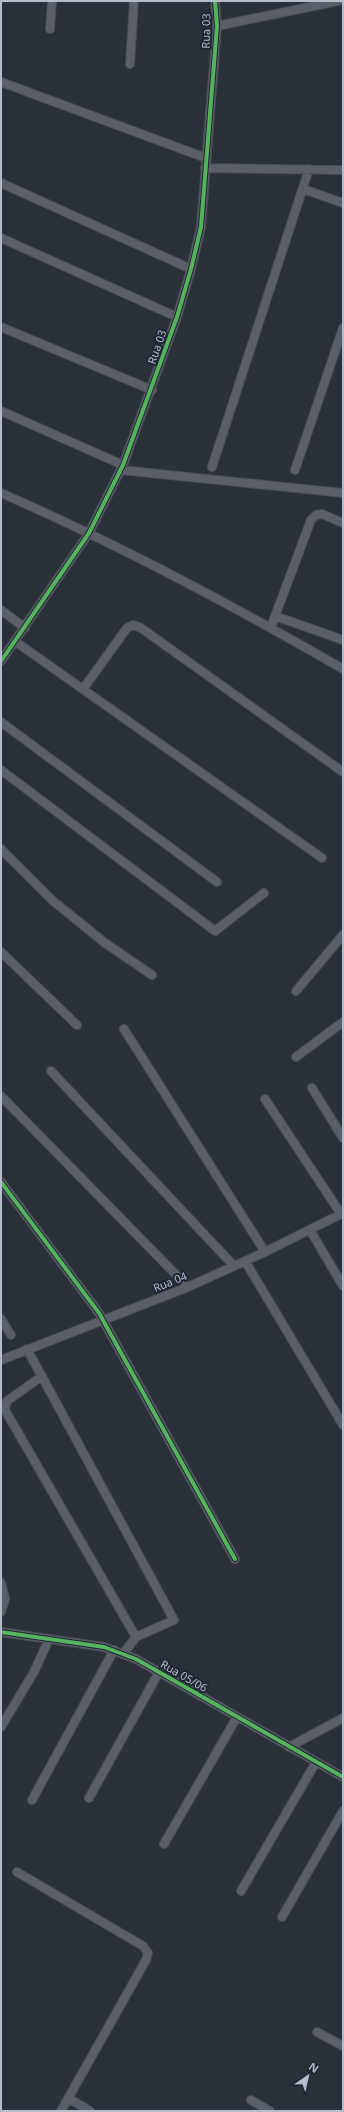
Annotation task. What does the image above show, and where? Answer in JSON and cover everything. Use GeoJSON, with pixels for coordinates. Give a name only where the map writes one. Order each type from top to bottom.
{"type":"FeatureCollection","features":[{"type":"Feature","properties":{"kind":"street"},"geometry":{"type":"LineString","coordinates":[[50,29],[52,1]]}},
{"type":"Feature","properties":{"kind":"street"},"geometry":{"type":"LineString","coordinates":[[130,64],[134,1]]}},
{"type":"Feature","properties":{"kind":"street","name":"Rua 03"},"geometry":{"type":"LineString","coordinates":[[1,661],[16,642],[89,533],[122,467],[152,390],[177,317],[201,227],[217,26],[215,1]]}},
{"type":"Feature","properties":{"kind":"street"},"geometry":{"type":"LineString","coordinates":[[217,26],[338,1]]}},
{"type":"Feature","properties":{"kind":"street"},"geometry":{"type":"LineString","coordinates":[[1,82],[206,158]]}},
{"type":"Feature","properties":{"kind":"street"},"geometry":{"type":"LineString","coordinates":[[206,168],[343,170]]}},
{"type":"Feature","properties":{"kind":"street"},"geometry":{"type":"LineString","coordinates":[[212,467],[309,169]]}},
{"type":"Feature","properties":{"kind":"street"},"geometry":{"type":"LineString","coordinates":[[1,183],[191,269]]}},
{"type":"Feature","properties":{"kind":"street"},"geometry":{"type":"LineString","coordinates":[[303,189],[343,203]]}},
{"type":"Feature","properties":{"kind":"street"},"geometry":{"type":"LineString","coordinates":[[1,238],[177,317]]}},
{"type":"Feature","properties":{"kind":"street"},"geometry":{"type":"LineString","coordinates":[[1,326],[152,390]]}},
{"type":"Feature","properties":{"kind":"street"},"geometry":{"type":"LineString","coordinates":[[295,470],[343,328]]}},
{"type":"Feature","properties":{"kind":"street"},"geometry":{"type":"LineString","coordinates":[[1,411],[122,467],[343,492]]}},
{"type":"Feature","properties":{"kind":"street"},"geometry":{"type":"LineString","coordinates":[[1,493],[89,533],[271,627],[343,669]]}},
{"type":"Feature","properties":{"kind":"street"},"geometry":{"type":"LineString","coordinates":[[271,627],[311,520],[316,515],[322,514],[343,523]]}},
{"type":"Feature","properties":{"kind":"street"},"geometry":{"type":"LineString","coordinates":[[1,610],[25,628]]}},
{"type":"Feature","properties":{"kind":"street"},"geometry":{"type":"LineString","coordinates":[[276,616],[343,640]]}},
{"type":"Feature","properties":{"kind":"street"},"geometry":{"type":"LineString","coordinates":[[83,689],[127,628],[133,625],[141,628],[343,772]]}},
{"type":"Feature","properties":{"kind":"street"},"geometry":{"type":"LineString","coordinates":[[16,642],[322,858]]}},
{"type":"Feature","properties":{"kind":"street"},"geometry":{"type":"LineString","coordinates":[[1,722],[217,882]]}},
{"type":"Feature","properties":{"kind":"street"},"geometry":{"type":"LineString","coordinates":[[1,770],[215,931],[264,893]]}},
{"type":"Feature","properties":{"kind":"street"},"geometry":{"type":"LineString","coordinates":[[1,850],[52,900],[152,975]]}},
{"type":"Feature","properties":{"kind":"street"},"geometry":{"type":"LineString","coordinates":[[296,991],[343,935]]}},
{"type":"Feature","properties":{"kind":"street"},"geometry":{"type":"LineString","coordinates":[[1,952],[77,1025]]}},
{"type":"Feature","properties":{"kind":"street"},"geometry":{"type":"LineString","coordinates":[[296,1056],[343,1022]]}},
{"type":"Feature","properties":{"kind":"street"},"geometry":{"type":"LineString","coordinates":[[124,1029],[265,1252]]}},
{"type":"Feature","properties":{"kind":"street"},"geometry":{"type":"LineString","coordinates":[[51,1071],[234,1266]]}},
{"type":"Feature","properties":{"kind":"street"},"geometry":{"type":"LineString","coordinates":[[312,1088],[343,1138]]}},
{"type":"Feature","properties":{"kind":"street"},"geometry":{"type":"LineString","coordinates":[[1,1096],[188,1287]]}},
{"type":"Feature","properties":{"kind":"street"},"geometry":{"type":"LineString","coordinates":[[265,1099],[342,1214]]}},
{"type":"Feature","properties":{"kind":"street"},"geometry":{"type":"LineString","coordinates":[[1,1182],[102,1320],[235,1559]]}},
{"type":"Feature","properties":{"kind":"street","name":"Rua 04"},"geometry":{"type":"LineString","coordinates":[[1,1360],[188,1287],[265,1252],[342,1214]]}},
{"type":"Feature","properties":{"kind":"street"},"geometry":{"type":"LineString","coordinates":[[310,1230],[343,1286]]}},
{"type":"Feature","properties":{"kind":"street"},"geometry":{"type":"LineString","coordinates":[[245,1261],[343,1425]]}},
{"type":"Feature","properties":{"kind":"street"},"geometry":{"type":"LineString","coordinates":[[1,1319],[11,1335]]}},
{"type":"Feature","properties":{"kind":"street"},"geometry":{"type":"LineString","coordinates":[[27,1349],[174,1620],[136,1637],[122,1654]]}},
{"type":"Feature","properties":{"kind":"street"},"geometry":{"type":"LineString","coordinates":[[42,1376],[7,1401],[5,1410],[136,1637]]}},
{"type":"Feature","properties":{"kind":"street"},"geometry":{"type":"LineString","coordinates":[[1,1583],[5,1599],[1,1612]]}},
{"type":"Feature","properties":{"kind":"street","name":"Rua 05/06"},"geometry":{"type":"LineString","coordinates":[[1,1632],[104,1647],[114,1650],[159,1672],[343,1777]]}},
{"type":"Feature","properties":{"kind":"street"},"geometry":{"type":"LineString","coordinates":[[1,1727],[34,1672],[49,1639]]}},
{"type":"Feature","properties":{"kind":"street"},"geometry":{"type":"LineString","coordinates":[[32,1800],[114,1650]]}},
{"type":"Feature","properties":{"kind":"street"},"geometry":{"type":"LineString","coordinates":[[89,1798],[159,1672]]}},
{"type":"Feature","properties":{"kind":"street"},"geometry":{"type":"LineString","coordinates":[[164,1844],[237,1717]]}},
{"type":"Feature","properties":{"kind":"street"},"geometry":{"type":"LineString","coordinates":[[289,1746],[343,1718]]}},
{"type":"Feature","properties":{"kind":"street"},"geometry":{"type":"LineString","coordinates":[[241,1891],[316,1762]]}},
{"type":"Feature","properties":{"kind":"street"},"geometry":{"type":"LineString","coordinates":[[282,1917],[343,1811]]}},
{"type":"Feature","properties":{"kind":"street"},"geometry":{"type":"LineString","coordinates":[[17,1872],[143,1946],[148,1953],[146,1960],[61,2111]]}},
{"type":"Feature","properties":{"kind":"street"},"geometry":{"type":"LineString","coordinates":[[317,2032],[343,2046]]}},
{"type":"Feature","properties":{"kind":"street"},"geometry":{"type":"LineString","coordinates":[[68,2098],[90,2111]]}},
{"type":"Feature","properties":{"kind":"street"},"geometry":{"type":"LineString","coordinates":[[251,2100],[270,2111]]}},
{"type":"Feature","properties":{"kind":"cycle path"},"geometry":{"type":"LineString","coordinates":[[1,661],[89,533],[123,465],[177,317],[201,227],[217,26],[215,1]]}},
{"type":"Feature","properties":{"kind":"cycle path"},"geometry":{"type":"LineString","coordinates":[[1,1182],[99,1313],[235,1559]]}},
{"type":"Feature","properties":{"kind":"cycle path"},"geometry":{"type":"LineString","coordinates":[[1,1632],[104,1647],[136,1659],[343,1777]]}}]}
